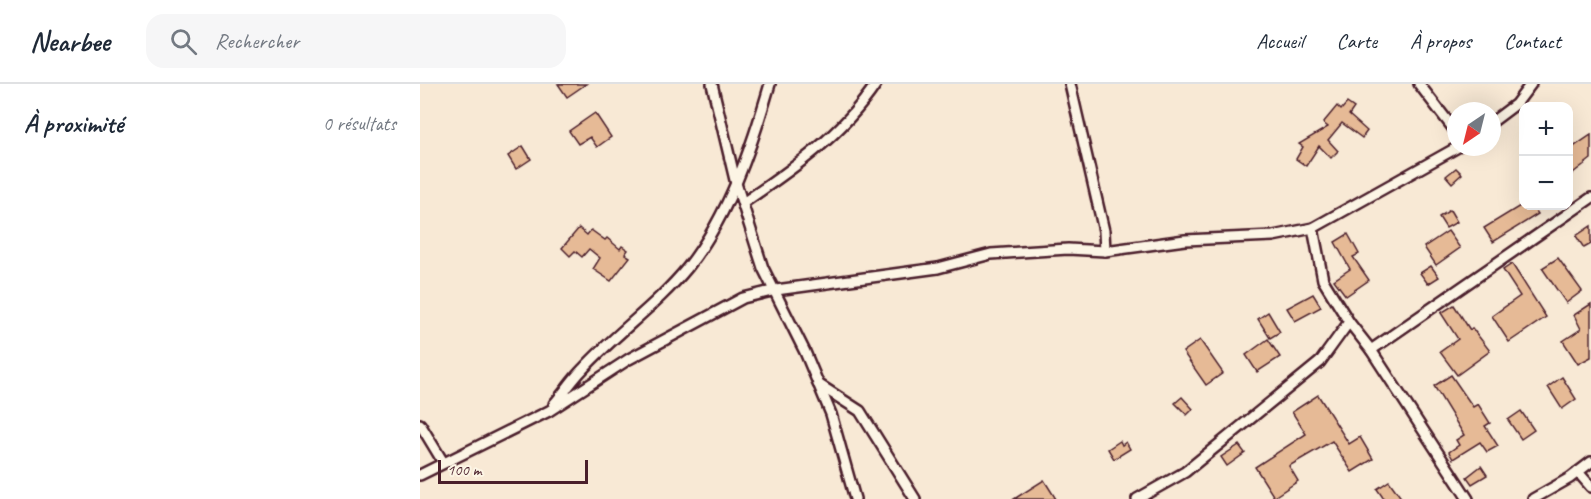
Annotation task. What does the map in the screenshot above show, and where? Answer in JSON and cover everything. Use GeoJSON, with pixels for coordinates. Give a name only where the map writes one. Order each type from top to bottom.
{"type":"FeatureCollection","features":[{"type":"Feature","properties":{"kind":"street"},"geometry":{"type":"LineString","coordinates":[[712,84],[735,180],[763,268],[776,290],[831,414],[855,499]]}},
{"type":"Feature","properties":{"kind":"street"},"geometry":{"type":"LineString","coordinates":[[549,411],[583,369],[627,329],[688,267],[719,219],[749,149],[770,84]]}},
{"type":"Feature","properties":{"kind":"street"},"geometry":{"type":"LineString","coordinates":[[743,203],[806,159],[859,111],[876,84]]}},
{"type":"Feature","properties":{"kind":"street"},"geometry":{"type":"LineString","coordinates":[[1070,84],[1104,231],[1105,251]]}},
{"type":"Feature","properties":{"kind":"street"},"geometry":{"type":"LineString","coordinates":[[1419,84],[1447,120]]}},
{"type":"Feature","properties":{"kind":"street"},"geometry":{"type":"LineString","coordinates":[[1501,115],[1516,104],[1531,84]]}},
{"type":"Feature","properties":{"kind":"street"},"geometry":{"type":"LineString","coordinates":[[420,475],[549,411],[629,359],[743,298],[776,290],[938,268],[991,254],[1068,249],[1105,251],[1185,240],[1273,236],[1313,228],[1447,153]]}},
{"type":"Feature","properties":{"kind":"street"},"geometry":{"type":"LineString","coordinates":[[1371,350],[1591,198]]}},
{"type":"Feature","properties":{"kind":"street"},"geometry":{"type":"LineString","coordinates":[[1313,228],[1323,280],[1348,322],[1371,350],[1468,499]]}},
{"type":"Feature","properties":{"kind":"street"},"geometry":{"type":"LineString","coordinates":[[1137,499],[1185,472],[1320,362],[1348,322]]}},
{"type":"Feature","properties":{"kind":"street"},"geometry":{"type":"LineString","coordinates":[[818,384],[860,411],[915,499]]}},
{"type":"Feature","properties":{"kind":"street"},"geometry":{"type":"LineString","coordinates":[[420,424],[443,462]]}},
{"type":"Feature","properties":{"kind":"street"},"geometry":{"type":"LineString","coordinates":[[1533,499],[1591,462]]}},
{"type":"Feature","properties":{"kind":"street"},"geometry":{"type":"LineString","coordinates":[[1578,472],[1591,486]]}},
{"type":"Feature","properties":{"kind":"building"},"geometry":{"type":"Polygon","coordinates":[[[558,84],[586,84],[567,97],[558,84]]]}},
{"type":"Feature","properties":{"kind":"building"},"geometry":{"type":"Polygon","coordinates":[[[1347,103],[1354,108],[1349,115],[1367,131],[1362,138],[1342,123],[1328,140],[1338,151],[1331,158],[1319,146],[1306,166],[1296,159],[1303,147],[1299,144],[1328,127],[1323,123],[1337,106],[1341,110],[1347,103]]]}},
{"type":"Feature","properties":{"kind":"building"},"geometry":{"type":"Polygon","coordinates":[[[595,113],[611,137],[597,147],[590,137],[578,144],[569,131],[595,113]]]}},
{"type":"Feature","properties":{"kind":"building"},"geometry":{"type":"Polygon","coordinates":[[[1591,135],[1591,159],[1573,173],[1573,156],[1573,147],[1591,135]]]}},
{"type":"Feature","properties":{"kind":"building"},"geometry":{"type":"Polygon","coordinates":[[[523,146],[531,159],[516,169],[508,156],[523,146]]]}},
{"type":"Feature","properties":{"kind":"building"},"geometry":{"type":"Polygon","coordinates":[[[1456,168],[1462,174],[1452,183],[1446,176],[1456,168]]]}},
{"type":"Feature","properties":{"kind":"building"},"geometry":{"type":"Polygon","coordinates":[[[1519,207],[1519,210],[1536,210],[1538,214],[1493,242],[1484,228],[1519,207]]]}},
{"type":"Feature","properties":{"kind":"building"},"geometry":{"type":"Polygon","coordinates":[[[1450,210],[1457,222],[1446,228],[1439,217],[1450,210]]]}},
{"type":"Feature","properties":{"kind":"building"},"geometry":{"type":"Polygon","coordinates":[[[1591,226],[1591,244],[1584,248],[1576,236],[1591,226]]]}},
{"type":"Feature","properties":{"kind":"building"},"geometry":{"type":"Polygon","coordinates":[[[579,228],[587,235],[591,230],[605,240],[607,238],[620,249],[622,246],[628,250],[625,254],[630,257],[611,281],[593,269],[600,258],[589,249],[582,257],[575,251],[570,256],[562,248],[579,228]]]}},
{"type":"Feature","properties":{"kind":"building"},"geometry":{"type":"Polygon","coordinates":[[[1448,231],[1460,248],[1436,265],[1424,247],[1448,231]]]}},
{"type":"Feature","properties":{"kind":"building"},"geometry":{"type":"Polygon","coordinates":[[[1348,234],[1359,254],[1353,257],[1369,280],[1346,296],[1334,280],[1350,269],[1335,242],[1348,234]]]}},
{"type":"Feature","properties":{"kind":"building"},"geometry":{"type":"Polygon","coordinates":[[[1558,258],[1582,291],[1566,303],[1542,268],[1558,258]]]}},
{"type":"Feature","properties":{"kind":"building"},"geometry":{"type":"Polygon","coordinates":[[[1512,264],[1546,317],[1509,342],[1492,316],[1520,296],[1503,270],[1512,264]]]}},
{"type":"Feature","properties":{"kind":"building"},"geometry":{"type":"Polygon","coordinates":[[[1431,266],[1439,277],[1428,284],[1420,273],[1431,266]]]}},
{"type":"Feature","properties":{"kind":"building"},"geometry":{"type":"Polygon","coordinates":[[[1313,294],[1321,307],[1295,321],[1287,308],[1313,294]]]}},
{"type":"Feature","properties":{"kind":"building"},"geometry":{"type":"Polygon","coordinates":[[[1591,304],[1591,357],[1578,364],[1563,341],[1581,329],[1574,315],[1591,304]]]}},
{"type":"Feature","properties":{"kind":"building"},"geometry":{"type":"Polygon","coordinates":[[[1454,305],[1470,330],[1472,328],[1490,351],[1457,375],[1440,352],[1458,339],[1441,313],[1454,305]]]}},
{"type":"Feature","properties":{"kind":"building"},"geometry":{"type":"Polygon","coordinates":[[[1268,312],[1280,332],[1270,338],[1258,319],[1268,312]]]}},
{"type":"Feature","properties":{"kind":"building"},"geometry":{"type":"Polygon","coordinates":[[[1268,339],[1280,357],[1257,372],[1246,355],[1268,339]]]}},
{"type":"Feature","properties":{"kind":"building"},"geometry":{"type":"Polygon","coordinates":[[[1200,340],[1223,373],[1206,385],[1183,352],[1200,340]]]}},
{"type":"Feature","properties":{"kind":"building"},"geometry":{"type":"Polygon","coordinates":[[[1451,375],[1473,407],[1478,404],[1490,423],[1485,426],[1498,446],[1487,452],[1480,442],[1453,459],[1449,452],[1459,445],[1456,440],[1464,435],[1434,386],[1451,375]]]}},
{"type":"Feature","properties":{"kind":"building"},"geometry":{"type":"Polygon","coordinates":[[[1562,377],[1576,399],[1562,409],[1548,387],[1562,377]]]}},
{"type":"Feature","properties":{"kind":"building"},"geometry":{"type":"Polygon","coordinates":[[[1318,395],[1349,444],[1360,437],[1373,459],[1352,472],[1332,441],[1289,466],[1298,481],[1274,497],[1255,467],[1306,434],[1292,412],[1318,395]]]}},
{"type":"Feature","properties":{"kind":"building"},"geometry":{"type":"Polygon","coordinates":[[[1182,397],[1193,409],[1187,415],[1175,403],[1182,397]]]}},
{"type":"Feature","properties":{"kind":"building"},"geometry":{"type":"Polygon","coordinates":[[[1521,411],[1534,430],[1521,439],[1508,420],[1521,411]]]}},
{"type":"Feature","properties":{"kind":"building"},"geometry":{"type":"Polygon","coordinates":[[[1120,441],[1122,445],[1126,442],[1130,449],[1114,459],[1108,449],[1120,441]]]}},
{"type":"Feature","properties":{"kind":"building"},"geometry":{"type":"Polygon","coordinates":[[[1239,445],[1245,453],[1227,466],[1221,457],[1239,445]]]}},
{"type":"Feature","properties":{"kind":"building"},"geometry":{"type":"Polygon","coordinates":[[[1481,466],[1487,475],[1472,484],[1467,477],[1481,466]]]}},
{"type":"Feature","properties":{"kind":"building"},"geometry":{"type":"Polygon","coordinates":[[[1044,480],[1056,499],[1014,499],[1044,480]]]}},
{"type":"Feature","properties":{"kind":"building"},"geometry":{"type":"Polygon","coordinates":[[[1389,481],[1402,499],[1384,499],[1377,489],[1389,481]]]}}]}
